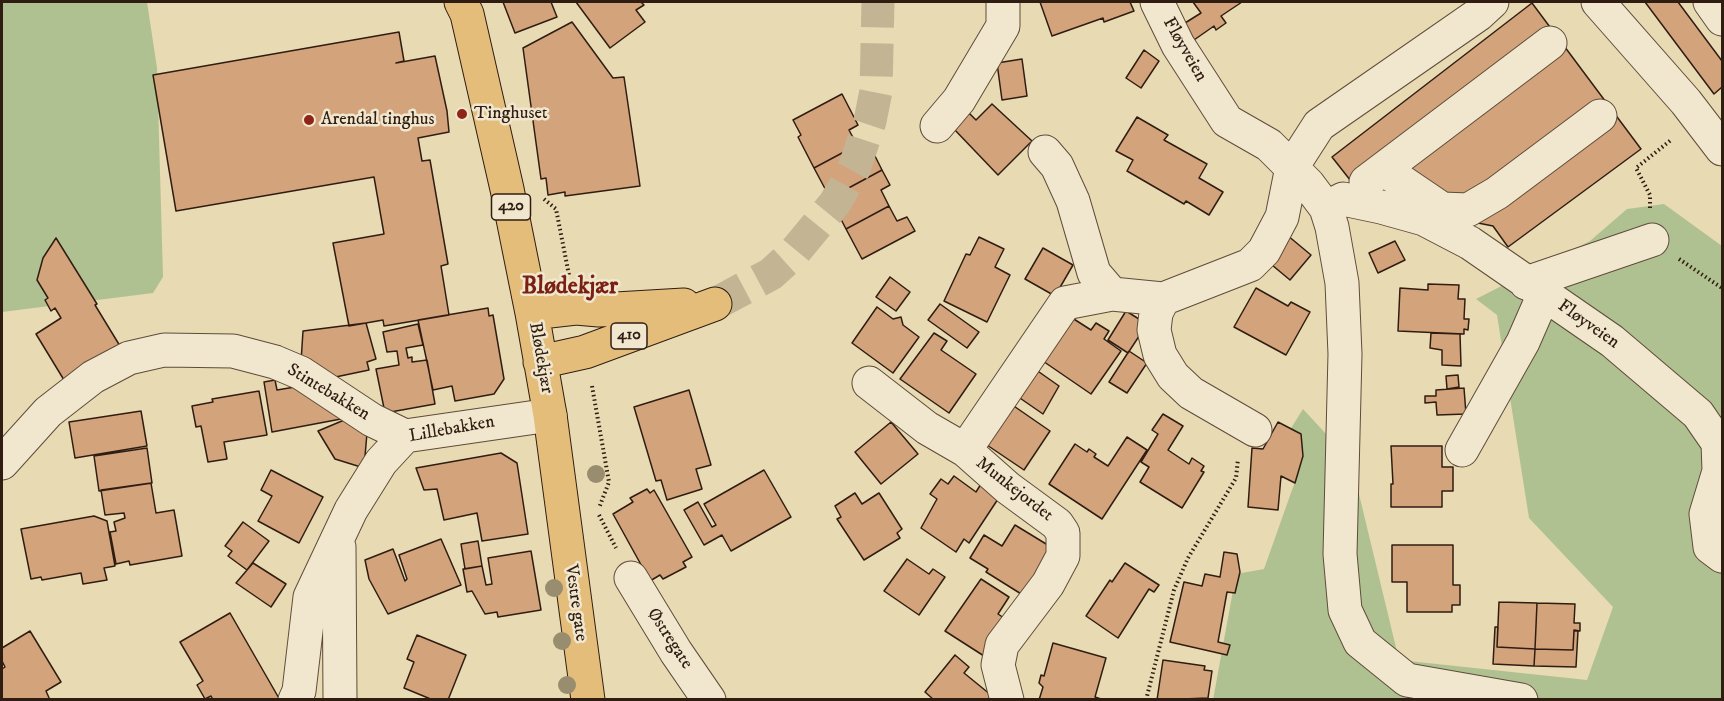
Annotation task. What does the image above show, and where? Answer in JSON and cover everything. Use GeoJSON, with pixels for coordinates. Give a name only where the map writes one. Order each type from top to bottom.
{"type":"FeatureCollection","features":[{"type":"Feature","properties":{"kind":"main road","name":"Blødekjær"},"geometry":{"type":"LineString","coordinates":[[461,2],[467,14],[507,189],[550,415],[562,506]]}},
{"type":"Feature","properties":{"kind":"main road","name":"410"},"geometry":{"type":"LineString","coordinates":[[532,314],[576,308],[599,310],[715,304],[585,352],[540,362]]}},
{"type":"Feature","properties":{"kind":"main road","name":"Vestre gate"},"geometry":{"type":"LineString","coordinates":[[562,506],[588,699]]}},
{"type":"Feature","properties":{"kind":"street"},"geometry":{"type":"LineString","coordinates":[[937,126],[959,100],[1003,26],[1003,2]]}},
{"type":"Feature","properties":{"kind":"street","name":"Fløyveien"},"geometry":{"type":"LineString","coordinates":[[1156,2],[1178,45],[1227,121],[1269,145],[1335,204],[1424,219],[1470,243],[1612,341],[1698,414],[1718,443],[1719,471],[1706,514],[1710,547],[1722,556]]}},
{"type":"Feature","properties":{"kind":"street"},"geometry":{"type":"LineString","coordinates":[[1292,167],[1319,125],[1479,14],[1492,2]]}},
{"type":"Feature","properties":{"kind":"street"},"geometry":{"type":"LineString","coordinates":[[1598,2],[1686,102],[1722,149]]}},
{"type":"Feature","properties":{"kind":"street"},"geometry":{"type":"LineString","coordinates":[[1710,2],[1722,19]]}},
{"type":"Feature","properties":{"kind":"street"},"geometry":{"type":"LineString","coordinates":[[1335,204],[1550,43]]}},
{"type":"Feature","properties":{"kind":"street"},"geometry":{"type":"LineString","coordinates":[[1383,169],[1442,209],[1468,210],[1497,193],[1600,116]]}},
{"type":"Feature","properties":{"kind":"street"},"geometry":{"type":"LineString","coordinates":[[1045,152],[1057,166],[1073,201],[1094,273],[1112,294]]}},
{"type":"Feature","properties":{"kind":"street","name":"Munkejordet"},"geometry":{"type":"LineString","coordinates":[[1007,699],[998,665],[1002,645],[1053,575],[1063,556],[1063,533],[1057,524],[1008,488],[965,450],[1065,303],[1112,294],[1163,299],[1250,265],[1264,251],[1282,217],[1292,167]]}},
{"type":"Feature","properties":{"kind":"street","name":"Fløyveien"},"geometry":{"type":"LineString","coordinates":[[1335,204],[1332,227],[1342,283],[1345,354],[1340,554],[1345,610],[1359,642],[1404,690],[1521,699]]}},
{"type":"Feature","properties":{"kind":"street"},"geometry":{"type":"LineString","coordinates":[[1462,450],[1523,342],[1535,288],[1652,240]]}},
{"type":"Feature","properties":{"kind":"street"},"geometry":{"type":"LineString","coordinates":[[1163,299],[1156,314],[1154,330],[1160,355],[1173,376],[1191,393],[1249,426]]}},
{"type":"Feature","properties":{"kind":"street","name":"Stintebakken"},"geometry":{"type":"LineString","coordinates":[[2,463],[48,412],[93,377],[129,358],[164,350],[233,351],[275,362],[301,373],[372,420],[405,436]]}},
{"type":"Feature","properties":{"kind":"street"},"geometry":{"type":"LineString","coordinates":[[869,383],[927,428],[965,450]]}},
{"type":"Feature","properties":{"kind":"street","name":"Lillebakken"},"geometry":{"type":"LineString","coordinates":[[295,699],[299,691],[310,597],[351,510],[381,462],[405,436],[550,415]]}},
{"type":"Feature","properties":{"kind":"street","name":"Lillebakken"},"geometry":{"type":"LineString","coordinates":[[339,539],[340,699]]}},
{"type":"Feature","properties":{"kind":"street","name":"Østregate"},"geometry":{"type":"LineString","coordinates":[[631,578],[676,652],[710,699]]}},
{"type":"Feature","properties":{"kind":"path"},"geometry":{"type":"LineString","coordinates":[[1650,195],[1636,168],[1674,137]]}},
{"type":"Feature","properties":{"kind":"path"},"geometry":{"type":"LineString","coordinates":[[542,197],[556,209],[570,279]]}},
{"type":"Feature","properties":{"kind":"path"},"geometry":{"type":"LineString","coordinates":[[1652,240],[1722,288]]}},
{"type":"Feature","properties":{"kind":"path"},"geometry":{"type":"LineString","coordinates":[[591,383],[609,482],[598,511],[631,578]]}},
{"type":"Feature","properties":{"kind":"path"},"geometry":{"type":"LineString","coordinates":[[1146,699],[1174,590],[1188,558],[1236,478],[1249,426]]}},
{"type":"Feature","properties":{"kind":"green space"},"geometry":{"type":"Polygon","coordinates":[[[2,2],[147,2],[157,68],[163,277],[153,293],[2,312],[2,2]]]}},
{"type":"Feature","properties":{"kind":"green space"},"geometry":{"type":"Polygon","coordinates":[[[1664,204],[1722,246],[1722,699],[1213,700],[1236,574],[1264,569],[1303,459],[1295,440],[1288,433],[1303,409],[1351,461],[1399,660],[1587,680],[1613,607],[1529,518],[1497,315],[1476,299],[1590,241],[1627,209],[1664,204]]]}},
{"type":"Feature","properties":{"kind":"building"},"geometry":{"type":"Polygon","coordinates":[[[503,2],[551,2],[557,17],[515,33],[503,2]]]}},
{"type":"Feature","properties":{"kind":"building"},"geometry":{"type":"Polygon","coordinates":[[[576,2],[641,2],[644,5],[636,10],[645,22],[610,48],[576,2]]]}},
{"type":"Feature","properties":{"kind":"building"},"geometry":{"type":"Polygon","coordinates":[[[1040,2],[1130,2],[1134,11],[1104,22],[1103,18],[1052,36],[1040,2]]]}},
{"type":"Feature","properties":{"kind":"building"},"geometry":{"type":"Polygon","coordinates":[[[1193,2],[1242,2],[1221,16],[1226,23],[1216,30],[1214,26],[1194,40],[1185,23],[1201,13],[1193,2]]]}},
{"type":"Feature","properties":{"kind":"building"},"geometry":{"type":"Polygon","coordinates":[[[1645,2],[1678,2],[1722,61],[1722,87],[1714,94],[1645,2]]]}},
{"type":"Feature","properties":{"kind":"building"},"geometry":{"type":"Polygon","coordinates":[[[1532,3],[1641,149],[1508,247],[1493,226],[1443,216],[1358,190],[1332,157],[1532,3]]]}},
{"type":"Feature","properties":{"kind":"building"},"geometry":{"type":"Polygon","coordinates":[[[572,22],[613,78],[624,77],[640,186],[565,196],[565,192],[548,195],[546,178],[541,179],[523,48],[572,22]]]}},
{"type":"Feature","properties":{"kind":"building"},"geometry":{"type":"Polygon","coordinates":[[[399,32],[404,61],[396,63],[435,56],[447,111],[449,132],[418,138],[422,161],[430,160],[448,264],[441,266],[449,315],[384,326],[383,320],[349,326],[333,243],[384,234],[374,177],[176,211],[153,75],[399,32]]]}},
{"type":"Feature","properties":{"kind":"building"},"geometry":{"type":"Polygon","coordinates":[[[1144,50],[1159,61],[1141,88],[1126,78],[1144,50]]]}},
{"type":"Feature","properties":{"kind":"building"},"geometry":{"type":"Polygon","coordinates":[[[1022,59],[1027,96],[1002,100],[997,63],[1022,59]]]}},
{"type":"Feature","properties":{"kind":"building"},"geometry":{"type":"Polygon","coordinates":[[[842,94],[858,125],[849,130],[857,145],[814,168],[798,137],[801,135],[793,120],[842,94]]]}},
{"type":"Feature","properties":{"kind":"building"},"geometry":{"type":"Polygon","coordinates":[[[992,104],[1032,141],[998,175],[953,128],[969,113],[976,120],[992,104]]]}},
{"type":"Feature","properties":{"kind":"building"},"geometry":{"type":"Polygon","coordinates":[[[1137,117],[1168,135],[1164,140],[1207,164],[1199,178],[1223,192],[1209,215],[1186,201],[1184,204],[1127,171],[1133,160],[1116,151],[1137,117]]]}},
{"type":"Feature","properties":{"kind":"building"},"geometry":{"type":"Polygon","coordinates":[[[857,145],[865,161],[875,156],[882,170],[830,198],[814,168],[857,145]]]}},
{"type":"Feature","properties":{"kind":"building"},"geometry":{"type":"Polygon","coordinates":[[[882,170],[890,185],[881,190],[889,206],[846,229],[830,198],[882,170]]]}},
{"type":"Feature","properties":{"kind":"building"},"geometry":{"type":"Polygon","coordinates":[[[889,206],[897,221],[907,217],[915,231],[862,259],[846,229],[889,206]]]}},
{"type":"Feature","properties":{"kind":"building"},"geometry":{"type":"Polygon","coordinates":[[[1287,235],[1311,255],[1290,280],[1266,260],[1287,235]]]}},
{"type":"Feature","properties":{"kind":"building"},"geometry":{"type":"Polygon","coordinates":[[[979,237],[1004,249],[995,267],[1010,275],[987,322],[944,301],[966,254],[970,255],[979,237]]]}},
{"type":"Feature","properties":{"kind":"building"},"geometry":{"type":"Polygon","coordinates":[[[56,238],[120,346],[64,380],[36,334],[61,318],[55,308],[51,311],[45,300],[48,298],[37,280],[43,258],[56,238]]]}},
{"type":"Feature","properties":{"kind":"building"},"geometry":{"type":"Polygon","coordinates":[[[1395,241],[1405,260],[1378,273],[1369,253],[1395,241]]]}},
{"type":"Feature","properties":{"kind":"building"},"geometry":{"type":"Polygon","coordinates":[[[1043,248],[1073,265],[1055,296],[1025,279],[1043,248]]]}},
{"type":"Feature","properties":{"kind":"building"},"geometry":{"type":"Polygon","coordinates":[[[890,277],[910,292],[896,311],[876,297],[890,277]]]}},
{"type":"Feature","properties":{"kind":"building"},"geometry":{"type":"Polygon","coordinates":[[[1428,284],[1459,285],[1458,299],[1465,299],[1464,319],[1469,319],[1468,330],[1464,329],[1464,334],[1398,331],[1400,288],[1428,290],[1428,284]]]}},
{"type":"Feature","properties":{"kind":"building"},"geometry":{"type":"Polygon","coordinates":[[[1256,288],[1288,306],[1291,302],[1310,312],[1286,355],[1234,327],[1256,288]]]}},
{"type":"Feature","properties":{"kind":"building"},"geometry":{"type":"Polygon","coordinates":[[[940,304],[979,332],[967,348],[928,320],[940,304]]]}},
{"type":"Feature","properties":{"kind":"building"},"geometry":{"type":"Polygon","coordinates":[[[877,307],[893,319],[901,317],[903,325],[919,337],[893,373],[852,343],[877,307]]]}},
{"type":"Feature","properties":{"kind":"building"},"geometry":{"type":"Polygon","coordinates":[[[488,308],[489,316],[493,315],[504,379],[494,394],[455,401],[452,386],[433,390],[418,320],[488,308]]]}},
{"type":"Feature","properties":{"kind":"building"},"geometry":{"type":"Polygon","coordinates":[[[1126,311],[1147,324],[1128,353],[1108,340],[1126,311]]]}},
{"type":"Feature","properties":{"kind":"building"},"geometry":{"type":"Polygon","coordinates":[[[1066,314],[1091,330],[1096,323],[1109,331],[1104,339],[1121,351],[1091,394],[1037,357],[1066,314]]]}},
{"type":"Feature","properties":{"kind":"building"},"geometry":{"type":"Polygon","coordinates":[[[366,323],[376,359],[367,362],[369,370],[326,379],[301,362],[303,331],[366,323]]]}},
{"type":"Feature","properties":{"kind":"building"},"geometry":{"type":"Polygon","coordinates":[[[418,324],[423,345],[406,348],[408,358],[412,357],[412,362],[427,360],[435,404],[385,413],[376,369],[399,365],[397,351],[387,352],[383,332],[418,324]]]}},
{"type":"Feature","properties":{"kind":"building"},"geometry":{"type":"Polygon","coordinates":[[[934,333],[947,341],[941,350],[976,374],[949,413],[900,379],[934,333]]]}},
{"type":"Feature","properties":{"kind":"building"},"geometry":{"type":"Polygon","coordinates":[[[1431,333],[1460,334],[1461,366],[1442,365],[1442,350],[1430,348],[1431,333]]]}},
{"type":"Feature","properties":{"kind":"building"},"geometry":{"type":"Polygon","coordinates":[[[1129,351],[1147,363],[1127,393],[1109,382],[1129,351]]]}},
{"type":"Feature","properties":{"kind":"building"},"geometry":{"type":"Polygon","coordinates":[[[1032,367],[1059,386],[1043,414],[1014,394],[1032,367]]]}},
{"type":"Feature","properties":{"kind":"building"},"geometry":{"type":"Polygon","coordinates":[[[1458,375],[1459,387],[1447,389],[1446,376],[1458,375]]]}},
{"type":"Feature","properties":{"kind":"building"},"geometry":{"type":"Polygon","coordinates":[[[275,380],[277,390],[301,386],[341,419],[272,432],[264,382],[275,380]]]}},
{"type":"Feature","properties":{"kind":"building"},"geometry":{"type":"Polygon","coordinates":[[[1464,388],[1466,414],[1437,415],[1436,402],[1425,403],[1425,396],[1436,396],[1436,390],[1464,388]]]}},
{"type":"Feature","properties":{"kind":"building"},"geometry":{"type":"Polygon","coordinates":[[[689,390],[711,465],[696,469],[702,489],[667,500],[661,480],[656,481],[634,407],[689,390]]]}},
{"type":"Feature","properties":{"kind":"building"},"geometry":{"type":"Polygon","coordinates":[[[259,391],[267,435],[224,442],[227,459],[208,462],[201,426],[196,427],[192,406],[213,402],[212,399],[259,391]]]}},
{"type":"Feature","properties":{"kind":"building"},"geometry":{"type":"Polygon","coordinates":[[[1008,402],[1050,431],[1024,470],[981,441],[1008,402]]]}},
{"type":"Feature","properties":{"kind":"building"},"geometry":{"type":"Polygon","coordinates":[[[141,411],[147,446],[75,458],[69,422],[141,411]]]}},
{"type":"Feature","properties":{"kind":"building"},"geometry":{"type":"Polygon","coordinates":[[[1163,414],[1183,426],[1168,450],[1189,464],[1192,458],[1204,466],[1201,471],[1204,472],[1182,508],[1140,482],[1149,467],[1141,462],[1158,434],[1152,430],[1163,414]]]}},
{"type":"Feature","properties":{"kind":"building"},"geometry":{"type":"Polygon","coordinates":[[[349,418],[367,433],[364,468],[335,459],[318,431],[349,418]]]}},
{"type":"Feature","properties":{"kind":"building"},"geometry":{"type":"Polygon","coordinates":[[[891,422],[918,454],[881,484],[855,452],[891,422]]]}},
{"type":"Feature","properties":{"kind":"building"},"geometry":{"type":"Polygon","coordinates":[[[1278,422],[1301,434],[1303,456],[1295,483],[1281,476],[1278,510],[1248,507],[1252,448],[1263,449],[1278,422]]]}},
{"type":"Feature","properties":{"kind":"building"},"geometry":{"type":"Polygon","coordinates":[[[1127,437],[1147,450],[1102,519],[1049,484],[1075,444],[1087,452],[1089,449],[1096,454],[1094,457],[1108,466],[1127,437]]]}},
{"type":"Feature","properties":{"kind":"building"},"geometry":{"type":"Polygon","coordinates":[[[1391,446],[1442,446],[1442,467],[1453,467],[1453,491],[1442,491],[1442,507],[1391,507],[1391,484],[1393,484],[1391,446]]]}},
{"type":"Feature","properties":{"kind":"building"},"geometry":{"type":"Polygon","coordinates":[[[147,448],[152,483],[99,491],[94,456],[147,448]]]}},
{"type":"Feature","properties":{"kind":"building"},"geometry":{"type":"Polygon","coordinates":[[[501,453],[517,463],[528,534],[482,541],[477,513],[444,520],[437,489],[424,490],[416,468],[501,453]]]}},
{"type":"Feature","properties":{"kind":"building"},"geometry":{"type":"Polygon","coordinates":[[[271,470],[323,497],[299,543],[258,521],[272,496],[261,490],[271,470]]]}},
{"type":"Feature","properties":{"kind":"building"},"geometry":{"type":"Polygon","coordinates":[[[764,470],[791,517],[731,551],[722,535],[704,545],[684,510],[698,502],[712,527],[716,525],[704,504],[764,470]]]}},
{"type":"Feature","properties":{"kind":"building"},"geometry":{"type":"Polygon","coordinates":[[[954,476],[976,492],[981,484],[1000,496],[969,543],[964,539],[956,552],[921,528],[937,499],[930,494],[941,479],[948,484],[954,476]]]}},
{"type":"Feature","properties":{"kind":"building"},"geometry":{"type":"Polygon","coordinates":[[[151,483],[156,513],[174,510],[182,556],[130,565],[129,561],[116,564],[110,532],[116,531],[114,522],[125,518],[124,513],[105,515],[101,490],[151,483]]]}},
{"type":"Feature","properties":{"kind":"building"},"geometry":{"type":"Polygon","coordinates":[[[647,489],[650,493],[654,490],[692,557],[683,562],[686,567],[663,579],[660,575],[650,581],[613,514],[633,502],[630,498],[647,489]]]}},
{"type":"Feature","properties":{"kind":"building"},"geometry":{"type":"Polygon","coordinates":[[[855,493],[862,504],[879,493],[902,529],[897,533],[900,538],[864,560],[837,519],[841,517],[835,506],[855,493]]]}},
{"type":"Feature","properties":{"kind":"building"},"geometry":{"type":"Polygon","coordinates":[[[94,516],[107,521],[115,566],[104,568],[107,580],[83,584],[81,573],[42,580],[41,577],[31,579],[21,529],[94,516]]]}},
{"type":"Feature","properties":{"kind":"building"},"geometry":{"type":"Polygon","coordinates":[[[243,522],[269,541],[247,570],[228,556],[232,551],[225,546],[243,522]]]}},
{"type":"Feature","properties":{"kind":"building"},"geometry":{"type":"Polygon","coordinates":[[[1015,525],[1056,550],[1026,597],[986,572],[988,569],[970,558],[984,535],[1002,546],[1015,525]]]}},
{"type":"Feature","properties":{"kind":"building"},"geometry":{"type":"Polygon","coordinates":[[[441,539],[461,585],[388,614],[369,579],[365,560],[393,549],[405,581],[407,579],[399,555],[441,539]]]}},
{"type":"Feature","properties":{"kind":"building"},"geometry":{"type":"Polygon","coordinates":[[[478,541],[482,566],[465,569],[461,544],[478,541]]]}},
{"type":"Feature","properties":{"kind":"building"},"geometry":{"type":"Polygon","coordinates":[[[1392,545],[1453,545],[1453,585],[1460,585],[1460,605],[1452,605],[1452,612],[1407,612],[1407,582],[1392,582],[1392,545]]]}},
{"type":"Feature","properties":{"kind":"building"},"geometry":{"type":"Polygon","coordinates":[[[531,551],[541,610],[498,617],[497,612],[485,614],[472,591],[467,592],[463,569],[482,566],[486,585],[492,584],[488,558],[531,551]]]}},
{"type":"Feature","properties":{"kind":"building"},"geometry":{"type":"Polygon","coordinates":[[[1224,552],[1237,554],[1240,572],[1235,593],[1227,592],[1218,642],[1230,645],[1227,655],[1170,642],[1184,582],[1202,586],[1205,574],[1220,577],[1224,552]]]}},
{"type":"Feature","properties":{"kind":"building"},"geometry":{"type":"Polygon","coordinates":[[[907,559],[929,574],[933,569],[945,577],[919,615],[884,591],[907,559]]]}},
{"type":"Feature","properties":{"kind":"building"},"geometry":{"type":"Polygon","coordinates":[[[253,563],[286,584],[271,607],[236,583],[253,563]]]}},
{"type":"Feature","properties":{"kind":"building"},"geometry":{"type":"Polygon","coordinates":[[[1125,563],[1159,585],[1154,592],[1149,589],[1118,638],[1086,616],[1110,580],[1112,582],[1125,563]]]}},
{"type":"Feature","properties":{"kind":"building"},"geometry":{"type":"Polygon","coordinates":[[[981,579],[1009,597],[998,614],[1007,620],[984,656],[945,631],[981,579]]]}},
{"type":"Feature","properties":{"kind":"building"},"geometry":{"type":"Polygon","coordinates":[[[1499,602],[1537,603],[1535,649],[1497,647],[1499,602]]]}},
{"type":"Feature","properties":{"kind":"building"},"geometry":{"type":"Polygon","coordinates":[[[1537,603],[1575,604],[1574,623],[1580,623],[1580,631],[1574,630],[1573,650],[1535,649],[1537,603]]]}},
{"type":"Feature","properties":{"kind":"building"},"geometry":{"type":"Polygon","coordinates":[[[230,613],[280,700],[213,700],[211,696],[205,699],[197,685],[203,681],[180,642],[230,613]]]}},
{"type":"Feature","properties":{"kind":"building"},"geometry":{"type":"Polygon","coordinates":[[[1495,627],[1498,627],[1497,647],[1535,649],[1534,666],[1493,664],[1495,627]]]}},
{"type":"Feature","properties":{"kind":"building"},"geometry":{"type":"Polygon","coordinates":[[[30,631],[61,682],[46,691],[50,700],[2,700],[2,669],[5,667],[2,661],[2,648],[30,631]]]}},
{"type":"Feature","properties":{"kind":"building"},"geometry":{"type":"Polygon","coordinates":[[[1574,631],[1578,631],[1576,667],[1534,666],[1535,649],[1573,650],[1574,631]]]}},
{"type":"Feature","properties":{"kind":"building"},"geometry":{"type":"Polygon","coordinates":[[[417,635],[466,655],[448,700],[433,700],[404,688],[414,662],[407,659],[417,635]]]}},
{"type":"Feature","properties":{"kind":"building"},"geometry":{"type":"Polygon","coordinates":[[[1053,643],[1106,658],[1095,697],[1104,700],[1039,700],[1043,687],[1039,683],[1041,675],[1044,676],[1053,643]]]}},
{"type":"Feature","properties":{"kind":"building"},"geometry":{"type":"Polygon","coordinates":[[[955,655],[969,667],[964,673],[991,695],[988,700],[934,700],[925,692],[955,655]]]}},
{"type":"Feature","properties":{"kind":"building"},"geometry":{"type":"Polygon","coordinates":[[[1163,660],[1205,666],[1204,670],[1212,671],[1208,698],[1157,700],[1163,660]]]}},
{"type":"Feature","properties":{"kind":"tunnel"},"geometry":{"type":"LineString","coordinates":[[715,304],[771,274],[793,254],[835,203],[854,169],[870,121],[876,91],[878,2]]}},
{"type":"Feature","properties":{"kind":"place","name":"Tinghuset"},"geometry":{"type":"Point","coordinates":[462,114]}},
{"type":"Feature","properties":{"kind":"place","name":"Arendal tinghus"},"geometry":{"type":"Point","coordinates":[309,120]}},
{"type":"Feature","properties":{"kind":"district","name":"Blødekjær"},"geometry":{"type":"Point","coordinates":[570,288]}}]}
